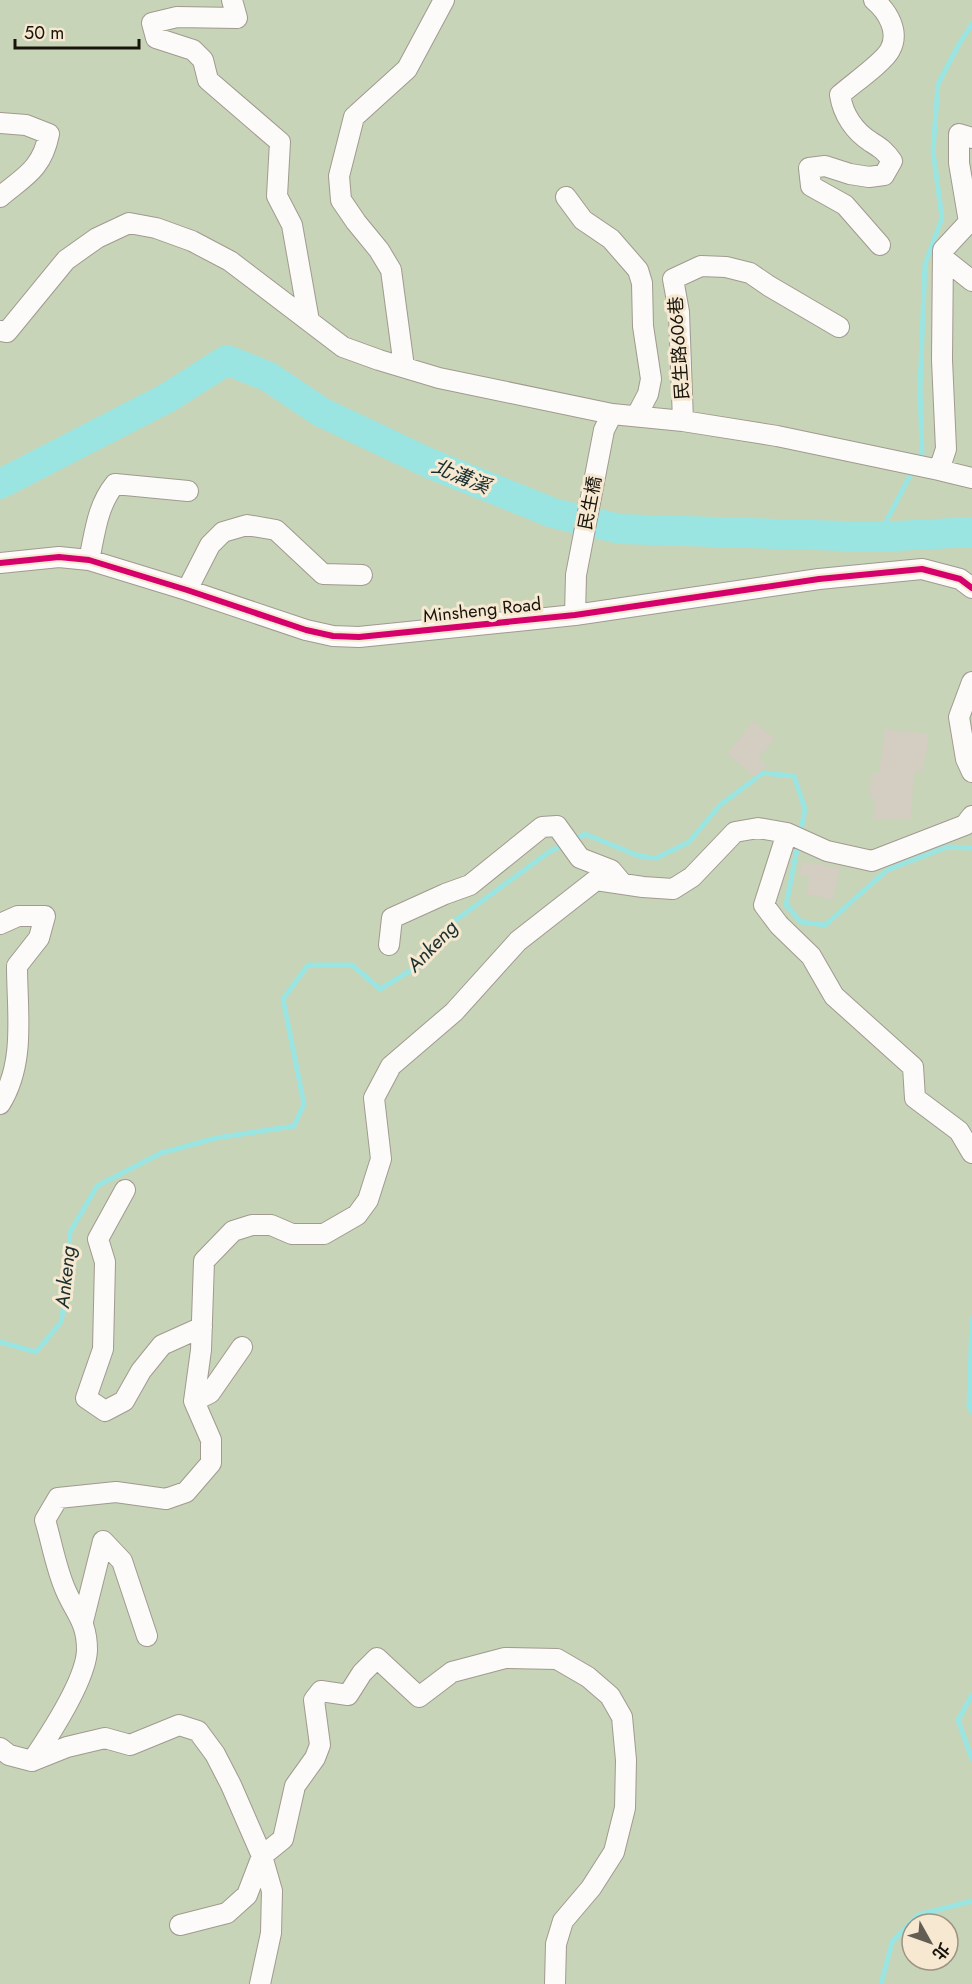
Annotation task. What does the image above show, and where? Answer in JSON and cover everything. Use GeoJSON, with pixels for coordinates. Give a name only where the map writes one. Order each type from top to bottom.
{"type":"FeatureCollection","features":[{"type":"Feature","properties":{"kind":"street"},"geometry":{"type":"LineString","coordinates":[[232,0],[237,18],[177,17],[152,23],[156,38],[193,50],[203,60],[208,80],[280,142],[277,196],[292,225],[309,321]]}},
{"type":"Feature","properties":{"kind":"street"},"geometry":{"type":"LineString","coordinates":[[404,367],[391,270],[379,250],[341,201],[339,176],[354,117],[407,69],[444,0]]}},
{"type":"Feature","properties":{"kind":"street"},"geometry":{"type":"LineString","coordinates":[[874,0],[888,16],[894,33],[890,51],[840,95],[843,111],[855,128],[869,141],[885,150],[892,161],[884,175],[869,177],[849,174],[825,166],[809,168],[811,186],[845,205],[880,245]]}},
{"type":"Feature","properties":{"kind":"street"},"geometry":{"type":"LineString","coordinates":[[0,123],[26,125],[50,134],[46,151],[27,178],[0,197]]}},
{"type":"Feature","properties":{"kind":"street"},"geometry":{"type":"LineString","coordinates":[[933,468],[946,449],[942,360],[943,250],[969,222],[959,163],[959,134],[972,138]]}},
{"type":"Feature","properties":{"kind":"street"},"geometry":{"type":"LineString","coordinates":[[566,197],[583,220],[610,239],[638,270],[642,283],[643,326],[651,379],[648,394],[637,415]]}},
{"type":"Feature","properties":{"kind":"street","name":"民生路606巷"},"geometry":{"type":"LineString","coordinates":[[0,332],[7,332],[66,260],[97,238],[129,223],[156,228],[192,241],[230,261],[344,347],[439,378],[608,422],[637,415],[683,421],[777,436],[972,478]]}},
{"type":"Feature","properties":{"kind":"street"},"geometry":{"type":"LineString","coordinates":[[943,258],[972,281]]}},
{"type":"Feature","properties":{"kind":"street","name":"民生路606巷"},"geometry":{"type":"LineString","coordinates":[[683,421],[679,312],[673,279],[701,266],[726,267],[750,273],[839,327]]}},
{"type":"Feature","properties":{"kind":"street","name":"民生橋"},"geometry":{"type":"LineString","coordinates":[[575,615],[576,575],[608,422]]}},
{"type":"Feature","properties":{"kind":"street"},"geometry":{"type":"LineString","coordinates":[[89,560],[99,513],[105,496],[115,484],[188,491]]}},
{"type":"Feature","properties":{"kind":"street"},"geometry":{"type":"LineString","coordinates":[[187,590],[210,545],[223,532],[247,525],[276,531],[323,574],[362,575]]}},
{"type":"Feature","properties":{"kind":"street","name":"Minsheng Road"},"geometry":{"type":"LineString","coordinates":[[0,563],[59,557],[89,560],[306,630],[333,636],[359,638],[575,615],[819,579],[922,569],[960,579],[972,588]]}},
{"type":"Feature","properties":{"kind":"street"},"geometry":{"type":"LineString","coordinates":[[972,682],[959,717],[966,759],[972,772]]}},
{"type":"Feature","properties":{"kind":"street"},"geometry":{"type":"LineString","coordinates":[[83,1621],[65,1590],[45,1520],[58,1498],[117,1492],[166,1499],[186,1492],[211,1463],[211,1440],[194,1401],[201,1350],[204,1261],[232,1231],[252,1225],[271,1226],[292,1234],[324,1234],[357,1215],[368,1200],[381,1159],[374,1098],[391,1065],[454,1012],[518,941],[596,880],[673,889],[692,877],[735,832],[758,828],[787,833],[827,851],[872,861],[965,825],[972,816]]}},
{"type":"Feature","properties":{"kind":"street"},"geometry":{"type":"LineString","coordinates":[[389,945],[392,918],[470,885],[542,827],[557,826],[580,858],[611,870],[622,883]]}},
{"type":"Feature","properties":{"kind":"street"},"geometry":{"type":"LineString","coordinates":[[787,833],[764,905],[779,925],[811,956],[834,996],[913,1067],[915,1098],[959,1131],[972,1154]]}},
{"type":"Feature","properties":{"kind":"street"},"geometry":{"type":"LineString","coordinates":[[0,924],[18,916],[45,916],[39,938],[17,966],[19,1018],[17,1049],[7,1093],[0,1104]]}},
{"type":"Feature","properties":{"kind":"street"},"geometry":{"type":"LineString","coordinates":[[125,1190],[98,1239],[105,1262],[103,1349],[86,1398],[105,1411],[124,1401],[141,1371],[162,1345],[202,1327]]}},
{"type":"Feature","properties":{"kind":"street"},"geometry":{"type":"LineString","coordinates":[[194,1401],[210,1393],[242,1347]]}},
{"type":"Feature","properties":{"kind":"street"},"geometry":{"type":"LineString","coordinates":[[32,1761],[57,1724],[82,1670],[87,1651],[83,1621],[103,1541],[122,1562],[147,1636]]}},
{"type":"Feature","properties":{"kind":"street"},"geometry":{"type":"LineString","coordinates":[[180,1925],[227,1913],[247,1895],[262,1856],[282,1839],[295,1786],[315,1758],[320,1745],[314,1700],[321,1691],[348,1695],[362,1673],[377,1658],[419,1697],[452,1672],[505,1658],[557,1659],[588,1677],[610,1696],[622,1717],[626,1760],[625,1808],[614,1852],[591,1888],[563,1921],[556,1944],[555,1984]]}},
{"type":"Feature","properties":{"kind":"street"},"geometry":{"type":"LineString","coordinates":[[0,1748],[9,1755],[32,1761],[68,1747],[105,1738],[130,1745],[179,1725],[198,1731],[215,1754],[231,1785],[262,1856],[272,1891],[271,1933],[260,1984]]}},
{"type":"Feature","properties":{"kind":"green space"},"geometry":{"type":"Polygon","coordinates":[[[0,0],[972,0],[972,1984],[0,1984],[0,0]]]}},
{"type":"Feature","properties":{"kind":"building"},"geometry":{"type":"Polygon","coordinates":[[[753,721],[775,738],[758,759],[766,765],[756,777],[727,754],[753,721]]]}},
{"type":"Feature","properties":{"kind":"building"},"geometry":{"type":"Polygon","coordinates":[[[885,729],[929,734],[923,771],[915,770],[910,820],[874,819],[875,798],[870,797],[871,773],[879,773],[885,729]]]}},
{"type":"Feature","properties":{"kind":"building"},"geometry":{"type":"Polygon","coordinates":[[[802,861],[840,868],[833,900],[806,894],[810,877],[799,875],[802,861]]]}},
{"type":"Feature","properties":{"kind":"waterway"},"geometry":{"type":"LineString","coordinates":[[918,462],[922,452],[920,388],[925,264],[942,218],[933,151],[938,84],[972,24]]}},
{"type":"Feature","properties":{"kind":"waterway","name":"北溝溪"},"geometry":{"type":"LineString","coordinates":[[0,484],[167,398],[227,360],[269,377],[321,412],[431,464],[553,513],[620,529],[878,537],[972,532]]}},
{"type":"Feature","properties":{"kind":"waterway"},"geometry":{"type":"LineString","coordinates":[[878,537],[913,470]]}},
{"type":"Feature","properties":{"kind":"waterway","name":"Ankeng"},"geometry":{"type":"LineString","coordinates":[[0,1342],[36,1352],[61,1322],[67,1287],[70,1232],[97,1186],[161,1153],[216,1138],[294,1126],[304,1104],[283,999],[308,965],[352,965],[380,989],[418,966],[449,925],[549,852],[585,834],[639,856],[656,858],[689,842],[720,805],[763,773],[794,776],[805,809],[786,905],[801,922],[825,925],[887,870],[947,847],[972,848]]}},
{"type":"Feature","properties":{"kind":"waterway"},"geometry":{"type":"LineString","coordinates":[[972,1319],[969,1406],[972,1412]]}},
{"type":"Feature","properties":{"kind":"waterway"},"geometry":{"type":"LineString","coordinates":[[972,1695],[958,1720],[972,1759]]}},
{"type":"Feature","properties":{"kind":"waterway"},"geometry":{"type":"LineString","coordinates":[[881,1984],[892,1942],[918,1915],[972,1901]]}},
{"type":"Feature","properties":{"kind":"cycle path"},"geometry":{"type":"LineString","coordinates":[[0,563],[59,557],[89,560],[306,630],[333,636],[359,637],[575,615],[819,579],[922,569],[960,579],[972,588]]}}]}
